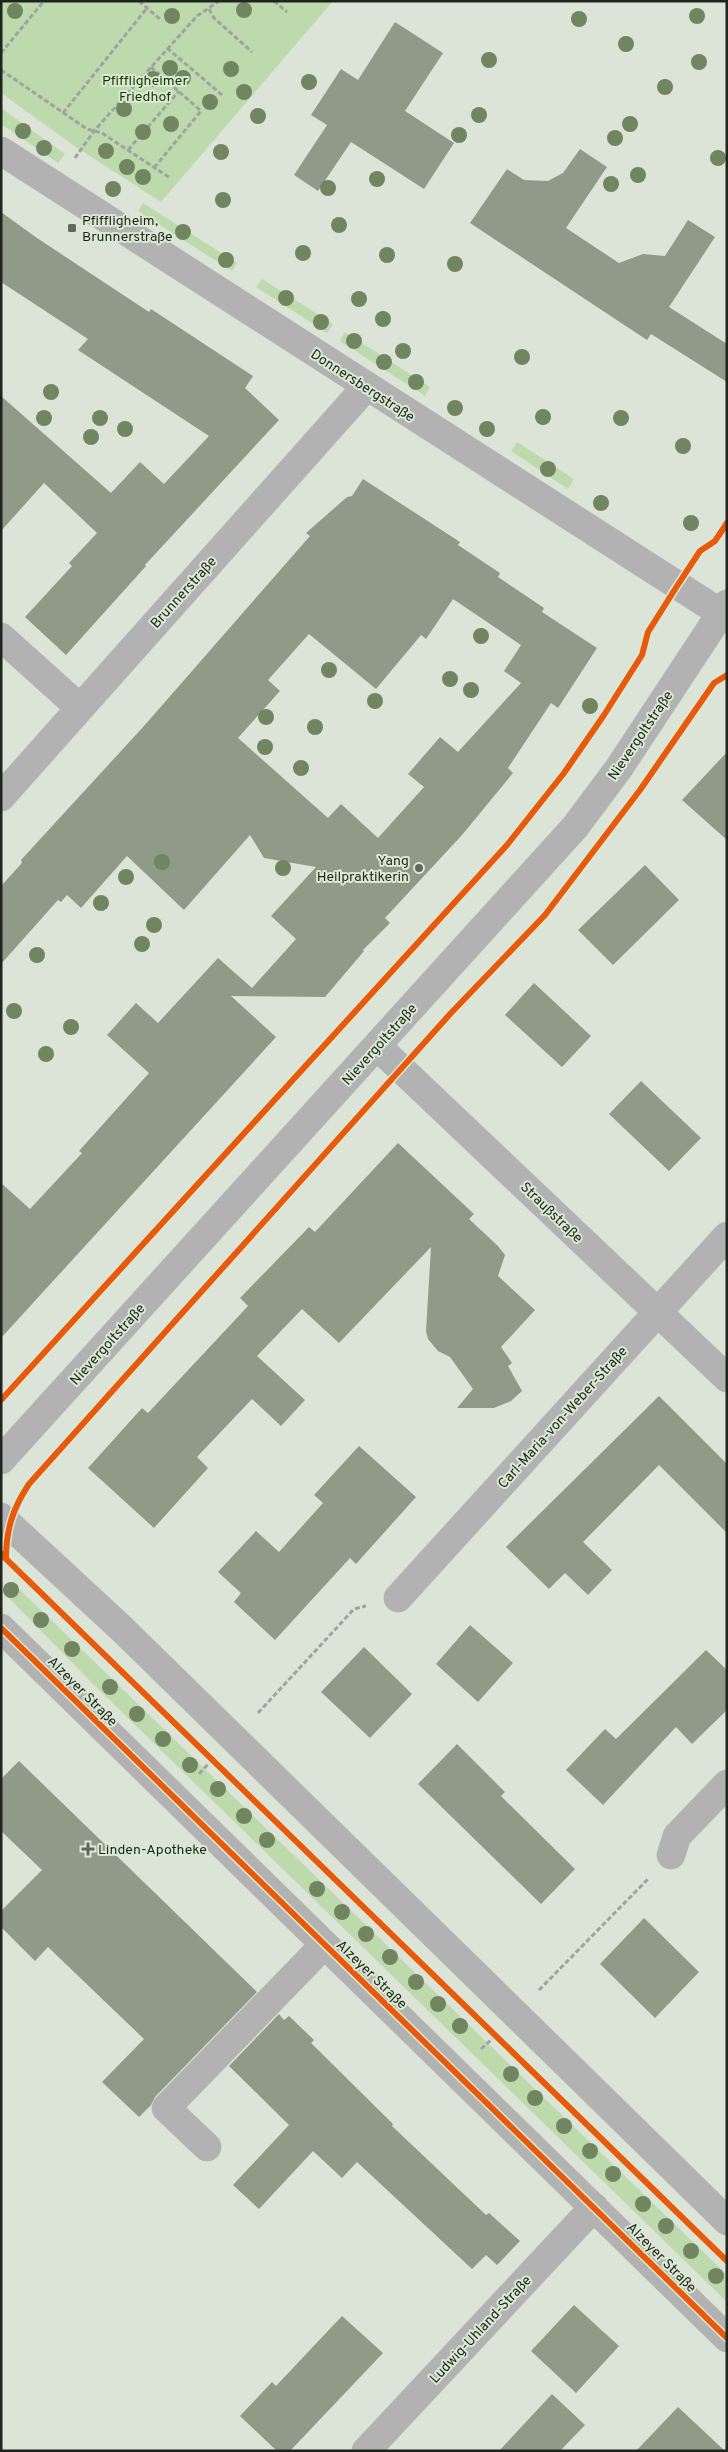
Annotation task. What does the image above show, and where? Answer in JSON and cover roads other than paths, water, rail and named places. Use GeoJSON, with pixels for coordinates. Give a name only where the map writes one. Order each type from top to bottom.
{"type":"FeatureCollection","features":[{"type":"Feature","properties":{"kind":"street","name":"Donnersbergstraße"},"geometry":{"type":"LineString","coordinates":[[1,151],[366,387],[725,611]]}},
{"type":"Feature","properties":{"kind":"street","name":"Brunnerstraße"},"geometry":{"type":"LineString","coordinates":[[1,797],[366,387]]}},
{"type":"Feature","properties":{"kind":"street","name":"Nievergoltstraße"},"geometry":{"type":"LineString","coordinates":[[1,1460],[575,827],[619,768],[725,611]]}},
{"type":"Feature","properties":{"kind":"street"},"geometry":{"type":"LineString","coordinates":[[1,637],[80,708]]}},
{"type":"Feature","properties":{"kind":"street","name":"Straußstraße"},"geometry":{"type":"LineString","coordinates":[[377,1046],[727,1378]]}},
{"type":"Feature","properties":{"kind":"street","name":"Carl-Maria-von-Weber-Straße"},"geometry":{"type":"LineString","coordinates":[[398,1598],[727,1236]]}},
{"type":"Feature","properties":{"kind":"street"},"geometry":{"type":"LineString","coordinates":[[1,1516],[121,1628],[727,2221]]}},
{"type":"Feature","properties":{"kind":"street","name":"Alzeyer Straße"},"geometry":{"type":"LineString","coordinates":[[1,1628],[727,2338]]}},
{"type":"Feature","properties":{"kind":"street"},"geometry":{"type":"LineString","coordinates":[[671,1855],[676,1836],[727,1784]]}},
{"type":"Feature","properties":{"kind":"street"},"geometry":{"type":"LineString","coordinates":[[207,2147],[166,2108],[324,1945]]}},
{"type":"Feature","properties":{"kind":"street","name":"Ludwig-Uhland-Straße"},"geometry":{"type":"LineString","coordinates":[[366,2451],[594,2207]]}},
{"type":"Feature","properties":{"kind":"place","name":"Pfiffligheim, Brunnerstraße"},"geometry":{"type":"Point","coordinates":[72,228]}},
{"type":"Feature","properties":{"kind":"place","name":"Yang Heilpraktikerin"},"geometry":{"type":"Point","coordinates":[419,868]}},
{"type":"Feature","properties":{"kind":"place","name":"Linden-Apotheke"},"geometry":{"type":"Point","coordinates":[88,1849]}},
{"type":"Feature","properties":{"kind":"park label","name":"Pfiffligheimer Friedhof"},"geometry":{"type":"Point","coordinates":[145,88]}}]}
